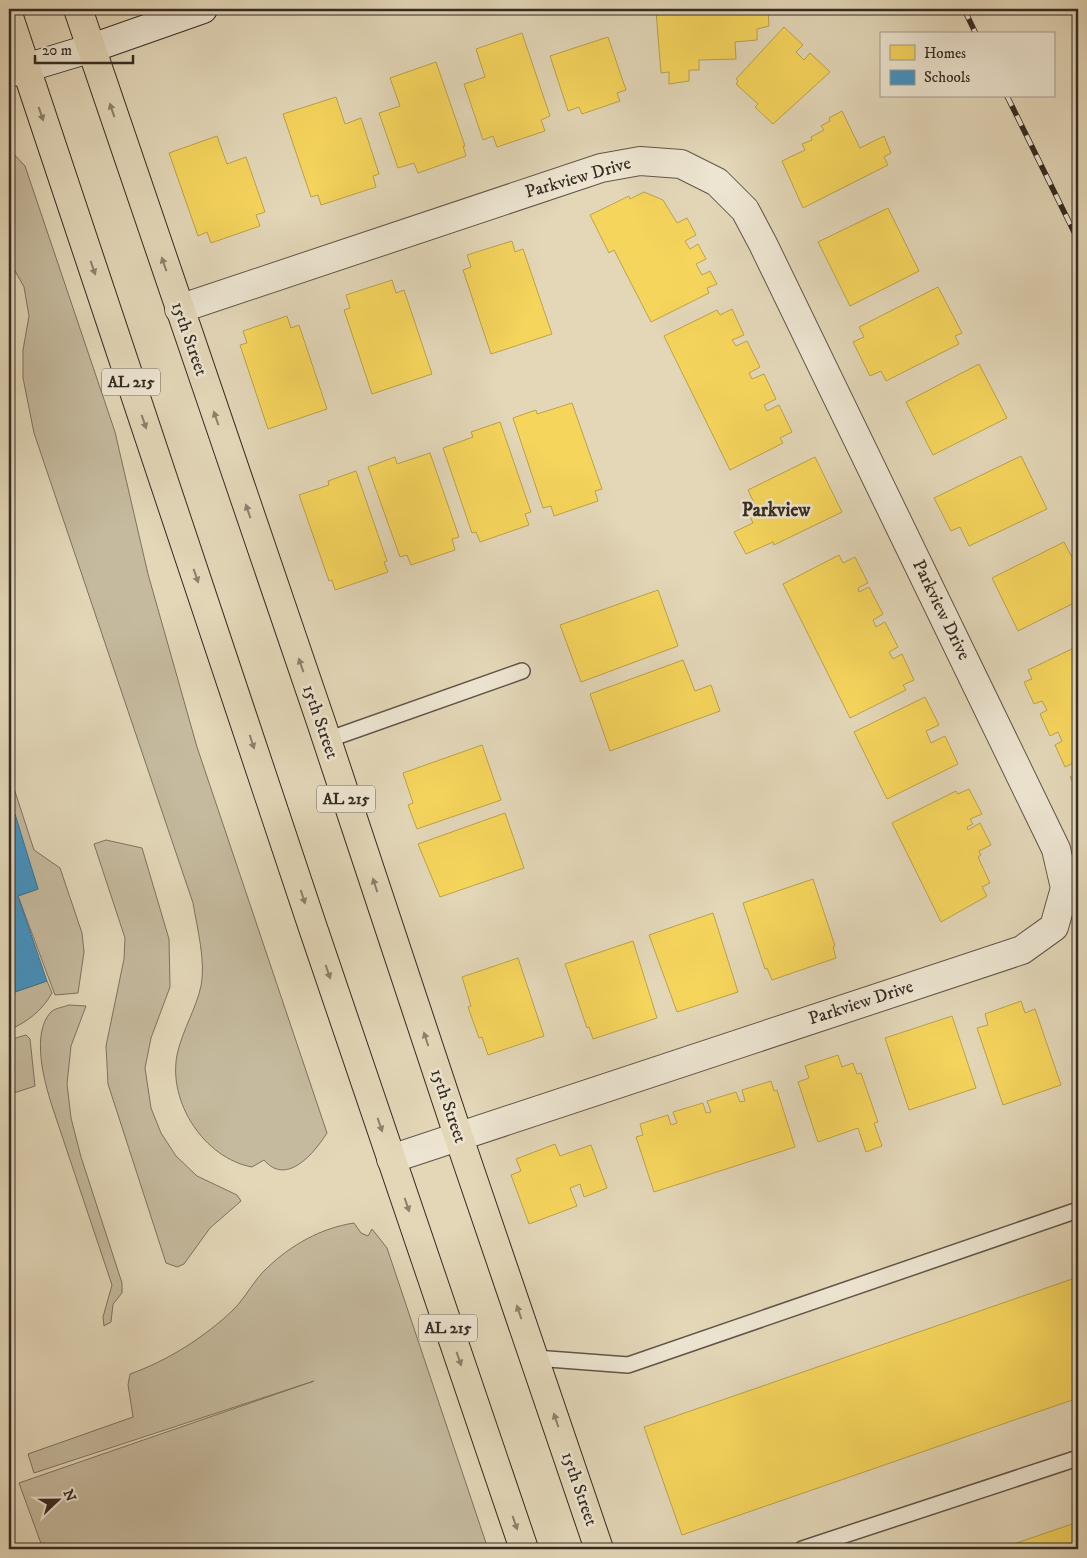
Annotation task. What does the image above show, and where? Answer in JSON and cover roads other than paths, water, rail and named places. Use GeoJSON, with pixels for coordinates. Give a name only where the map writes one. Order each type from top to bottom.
{"type":"FeatureCollection","features":[{"type":"Feature","properties":{"kind":"main road","name":"15th Street"},"geometry":{"type":"LineString","coordinates":[[78,9],[327,740],[458,1135],[599,1549]]}},
{"type":"Feature","properties":{"kind":"main road","name":"AL 215"},"geometry":{"type":"LineString","coordinates":[[9,17],[17,70],[524,1549]]}},
{"type":"Feature","properties":{"kind":"street"},"geometry":{"type":"LineString","coordinates":[[17,70],[92,48],[203,9]]}},
{"type":"Feature","properties":{"kind":"street","name":"Parkview Drive"},"geometry":{"type":"LineString","coordinates":[[179,309],[601,168],[640,161],[681,164],[717,182],[745,210],[763,244],[1056,849],[1065,888],[1054,927],[1022,950],[458,1135],[391,1159]]}},
{"type":"Feature","properties":{"kind":"lane"},"geometry":{"type":"LineString","coordinates":[[327,740],[522,671]]}},
{"type":"Feature","properties":{"kind":"lane"},"geometry":{"type":"LineString","coordinates":[[535,1358],[628,1365],[1078,1210]]}},
{"type":"Feature","properties":{"kind":"lane"},"geometry":{"type":"LineString","coordinates":[[802,1549],[845,1542],[1078,1458]]}},
{"type":"Feature","properties":{"kind":"railway"},"geometry":{"type":"LineString","coordinates":[[964,9],[975,32]]}},
{"type":"Feature","properties":{"kind":"railway"},"geometry":{"type":"LineString","coordinates":[[1008,98],[1078,240]]}},
{"type":"Feature","properties":{"kind":"district","name":"Parkview"},"geometry":{"type":"Point","coordinates":[776,510]}}]}
